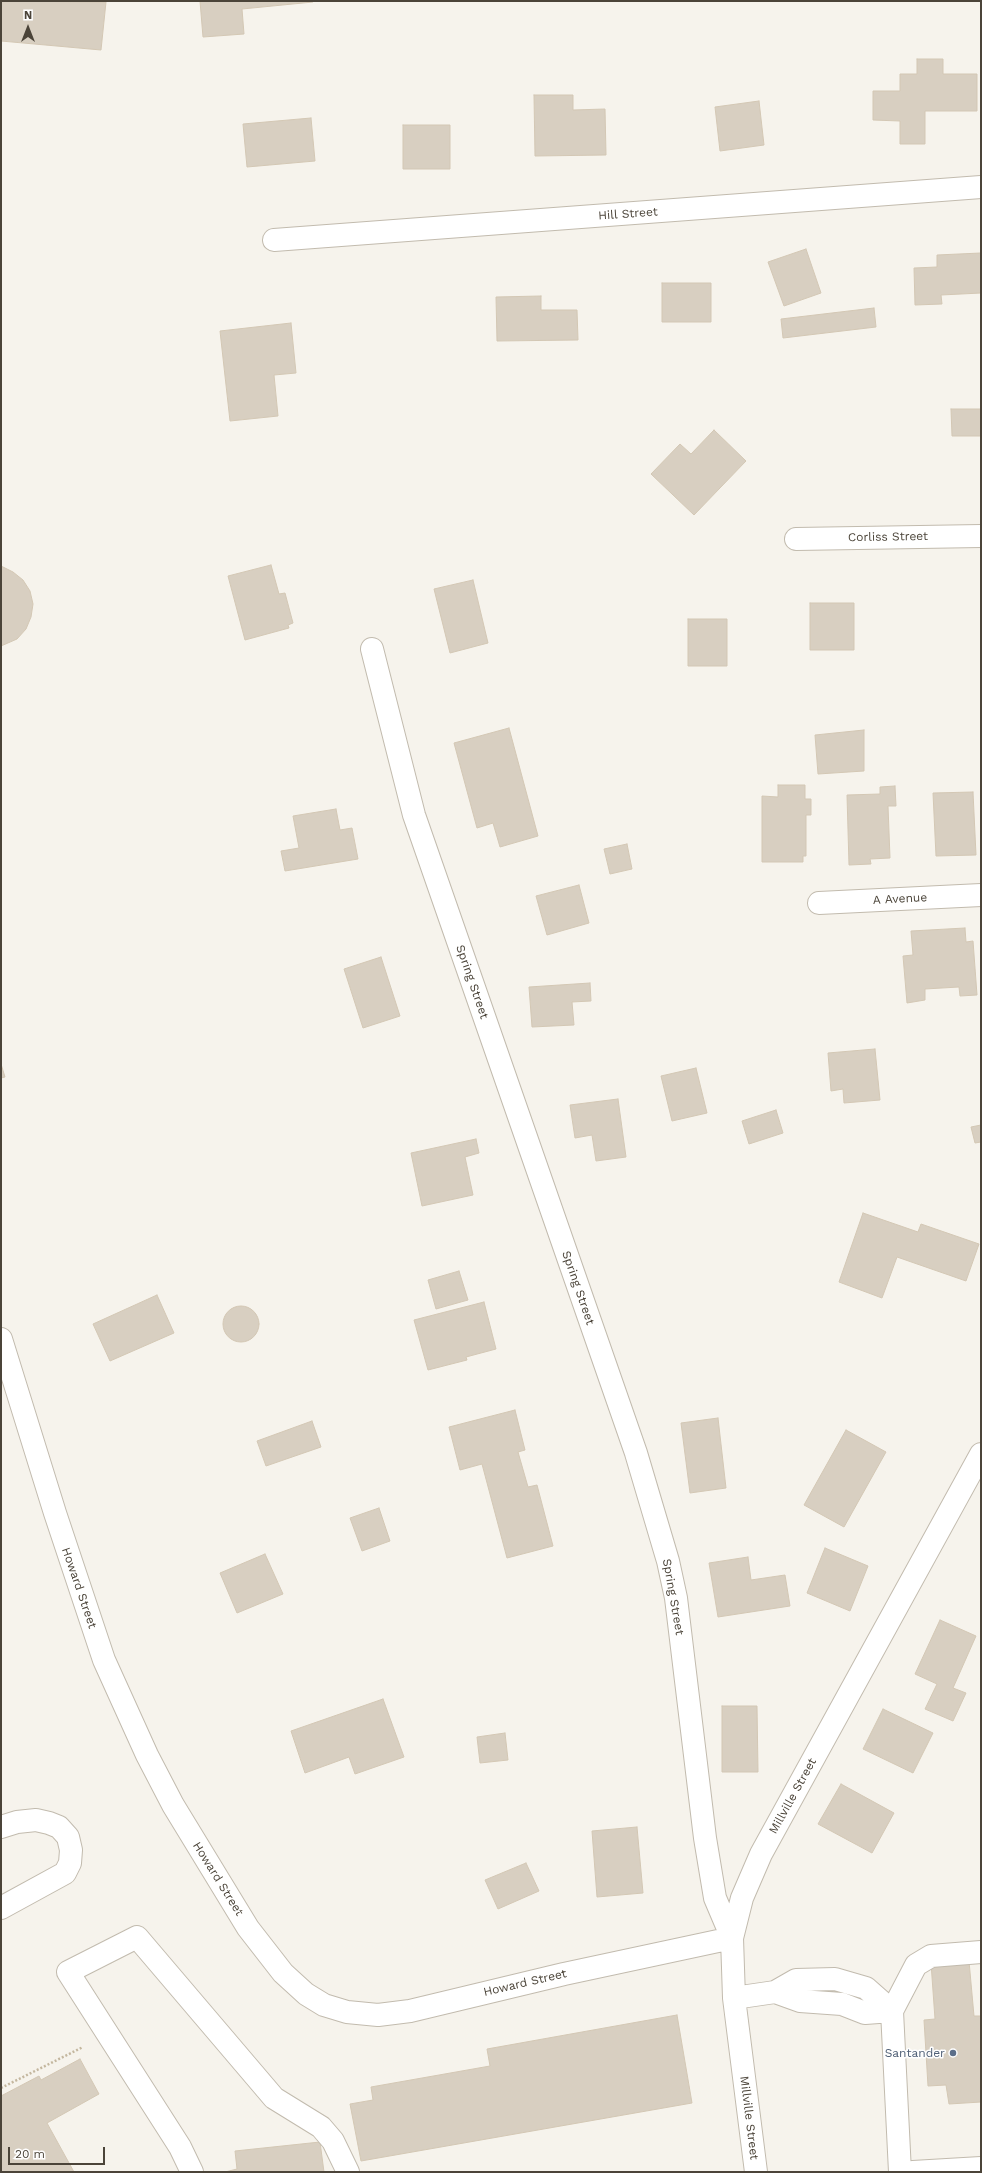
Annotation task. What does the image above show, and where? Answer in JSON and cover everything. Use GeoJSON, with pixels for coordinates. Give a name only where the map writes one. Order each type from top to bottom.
{"type":"FeatureCollection","features":[{"type":"Feature","properties":{"kind":"street","name":"Hill Street"},"geometry":{"type":"LineString","coordinates":[[274,240],[981,187]]}},
{"type":"Feature","properties":{"kind":"street","name":"Corliss Street"},"geometry":{"type":"LineString","coordinates":[[796,539],[981,536]]}},
{"type":"Feature","properties":{"kind":"street","name":"Spring Street"},"geometry":{"type":"LineString","coordinates":[[372,649],[414,815],[636,1453],[668,1561],[676,1598],[705,1838],[715,1898],[732,1938]]}},
{"type":"Feature","properties":{"kind":"street","name":"A Avenue"},"geometry":{"type":"LineString","coordinates":[[820,903],[981,895]]}},
{"type":"Feature","properties":{"kind":"street","name":"Howard Street"},"geometry":{"type":"LineString","coordinates":[[1,1339],[54,1513],[99,1645],[147,1755],[177,1812],[248,1928],[283,1973],[306,1994],[324,2005],[347,2012],[378,2015],[410,2011],[564,1974],[732,1938]]}},
{"type":"Feature","properties":{"kind":"street","name":"Millville Street"},"geometry":{"type":"LineString","coordinates":[[756,2172],[734,1998],[732,1938],[742,1898],[760,1854],[981,1454]]}},
{"type":"Feature","properties":{"kind":"street"},"geometry":{"type":"LineString","coordinates":[[1,1827],[18,1822],[36,1820],[48,1822],[59,1827],[68,1837],[71,1850],[70,1863],[65,1873],[1,1908]]}},
{"type":"Feature","properties":{"kind":"street"},"geometry":{"type":"LineString","coordinates":[[192,2172],[180,2147],[68,1972],[136,1937],[274,2098],[320,2127],[333,2141],[348,2172]]}},
{"type":"Feature","properties":{"kind":"street"},"geometry":{"type":"LineString","coordinates":[[900,2172],[892,2011],[916,1965],[931,1956],[981,1952]]}},
{"type":"Feature","properties":{"kind":"street"},"geometry":{"type":"LineString","coordinates":[[734,1998],[775,1992],[800,2001],[842,2004],[865,2013],[892,2011]]}},
{"type":"Feature","properties":{"kind":"street"},"geometry":{"type":"LineString","coordinates":[[914,2172],[981,2168]]}},
{"type":"Feature","properties":{"kind":"path"},"geometry":{"type":"LineString","coordinates":[[1,2088],[108,2034]]}},
{"type":"Feature","properties":{"kind":"building"},"geometry":{"type":"Polygon","coordinates":[[[1,1],[106,2],[101,50],[1,41],[1,1]]]}},
{"type":"Feature","properties":{"kind":"building"},"geometry":{"type":"Polygon","coordinates":[[[200,1],[313,2],[242,9],[244,34],[203,37],[200,1]]]}},
{"type":"Feature","properties":{"kind":"building"},"geometry":{"type":"Polygon","coordinates":[[[917,59],[943,59],[943,74],[977,74],[977,111],[925,111],[925,144],[900,144],[900,121],[873,120],[873,91],[900,91],[900,74],[917,74],[917,59]]]}},
{"type":"Feature","properties":{"kind":"building"},"geometry":{"type":"Polygon","coordinates":[[[534,95],[573,95],[573,110],[605,109],[606,155],[535,156],[534,95]]]}},
{"type":"Feature","properties":{"kind":"building"},"geometry":{"type":"Polygon","coordinates":[[[759,101],[764,145],[720,151],[715,107],[759,101]]]}},
{"type":"Feature","properties":{"kind":"building"},"geometry":{"type":"Polygon","coordinates":[[[311,118],[315,161],[247,167],[243,124],[311,118]]]}},
{"type":"Feature","properties":{"kind":"building"},"geometry":{"type":"Polygon","coordinates":[[[403,125],[450,125],[450,169],[403,169],[403,125]]]}},
{"type":"Feature","properties":{"kind":"building"},"geometry":{"type":"Polygon","coordinates":[[[806,249],[821,293],[784,306],[768,262],[806,249]]]}},
{"type":"Feature","properties":{"kind":"building"},"geometry":{"type":"Polygon","coordinates":[[[981,253],[981,293],[941,295],[942,304],[915,305],[914,268],[937,267],[937,255],[981,253]]]}},
{"type":"Feature","properties":{"kind":"building"},"geometry":{"type":"Polygon","coordinates":[[[662,283],[711,283],[711,322],[662,322],[662,283]]]}},
{"type":"Feature","properties":{"kind":"building"},"geometry":{"type":"Polygon","coordinates":[[[541,296],[541,310],[577,310],[578,340],[497,341],[496,297],[541,296]]]}},
{"type":"Feature","properties":{"kind":"building"},"geometry":{"type":"Polygon","coordinates":[[[874,308],[876,327],[783,338],[781,319],[874,308]]]}},
{"type":"Feature","properties":{"kind":"building"},"geometry":{"type":"Polygon","coordinates":[[[291,323],[296,373],[274,375],[278,416],[230,421],[220,331],[291,323]]]}},
{"type":"Feature","properties":{"kind":"building"},"geometry":{"type":"Polygon","coordinates":[[[951,409],[981,409],[981,436],[952,436],[951,409]]]}},
{"type":"Feature","properties":{"kind":"building"},"geometry":{"type":"Polygon","coordinates":[[[714,430],[746,461],[694,515],[651,474],[680,444],[691,454],[714,430]]]}},
{"type":"Feature","properties":{"kind":"building"},"geometry":{"type":"Polygon","coordinates":[[[271,565],[279,594],[285,593],[293,623],[288,625],[289,628],[245,640],[228,576],[271,565]]]}},
{"type":"Feature","properties":{"kind":"building"},"geometry":{"type":"Polygon","coordinates":[[[1,566],[13,572],[23,580],[30,591],[33,604],[31,617],[26,629],[17,639],[1,646],[1,566]]]}},
{"type":"Feature","properties":{"kind":"building"},"geometry":{"type":"Polygon","coordinates":[[[473,580],[488,643],[450,653],[434,589],[473,580]]]}},
{"type":"Feature","properties":{"kind":"building"},"geometry":{"type":"Polygon","coordinates":[[[810,603],[854,603],[854,650],[810,650],[810,603]]]}},
{"type":"Feature","properties":{"kind":"building"},"geometry":{"type":"Polygon","coordinates":[[[688,619],[727,619],[727,666],[688,666],[688,619]]]}},
{"type":"Feature","properties":{"kind":"building"},"geometry":{"type":"Polygon","coordinates":[[[509,728],[538,836],[500,847],[493,823],[477,828],[454,743],[509,728]]]}},
{"type":"Feature","properties":{"kind":"building"},"geometry":{"type":"Polygon","coordinates":[[[864,730],[864,771],[818,774],[815,735],[864,730]]]}},
{"type":"Feature","properties":{"kind":"building"},"geometry":{"type":"Polygon","coordinates":[[[778,785],[805,785],[805,799],[811,799],[811,815],[806,815],[806,856],[803,856],[803,862],[762,862],[762,796],[778,797],[778,785]]]}},
{"type":"Feature","properties":{"kind":"building"},"geometry":{"type":"Polygon","coordinates":[[[895,786],[896,806],[888,806],[890,858],[870,859],[871,864],[849,865],[847,795],[880,794],[880,787],[895,786]]]}},
{"type":"Feature","properties":{"kind":"building"},"geometry":{"type":"Polygon","coordinates":[[[973,792],[976,855],[936,856],[933,793],[973,792]]]}},
{"type":"Feature","properties":{"kind":"building"},"geometry":{"type":"Polygon","coordinates":[[[336,809],[340,830],[352,828],[358,859],[285,871],[281,851],[299,848],[293,816],[336,809]]]}},
{"type":"Feature","properties":{"kind":"building"},"geometry":{"type":"Polygon","coordinates":[[[627,844],[632,869],[610,874],[604,849],[627,844]]]}},
{"type":"Feature","properties":{"kind":"building"},"geometry":{"type":"Polygon","coordinates":[[[579,885],[589,923],[547,935],[536,896],[579,885]]]}},
{"type":"Feature","properties":{"kind":"building"},"geometry":{"type":"Polygon","coordinates":[[[965,928],[966,942],[973,941],[977,995],[960,996],[959,987],[925,989],[925,1000],[907,1003],[903,956],[913,955],[911,931],[965,928]]]}},
{"type":"Feature","properties":{"kind":"building"},"geometry":{"type":"Polygon","coordinates":[[[381,957],[400,1016],[363,1028],[344,969],[381,957]]]}},
{"type":"Feature","properties":{"kind":"building"},"geometry":{"type":"Polygon","coordinates":[[[590,983],[591,1001],[572,1002],[574,1025],[532,1027],[529,987],[590,983]]]}},
{"type":"Feature","properties":{"kind":"building"},"geometry":{"type":"Polygon","coordinates":[[[875,1049],[880,1100],[844,1103],[843,1089],[831,1091],[828,1053],[875,1049]]]}},
{"type":"Feature","properties":{"kind":"building"},"geometry":{"type":"Polygon","coordinates":[[[1,1064],[5,1077],[1,1078],[1,1064]]]}},
{"type":"Feature","properties":{"kind":"building"},"geometry":{"type":"Polygon","coordinates":[[[696,1068],[707,1113],[672,1121],[661,1076],[696,1068]]]}},
{"type":"Feature","properties":{"kind":"building"},"geometry":{"type":"Polygon","coordinates":[[[618,1099],[626,1157],[596,1161],[592,1135],[575,1138],[570,1105],[618,1099]]]}},
{"type":"Feature","properties":{"kind":"building"},"geometry":{"type":"Polygon","coordinates":[[[776,1110],[783,1133],[749,1144],[742,1121],[776,1110]]]}},
{"type":"Feature","properties":{"kind":"building"},"geometry":{"type":"Polygon","coordinates":[[[981,1125],[981,1142],[975,1143],[971,1127],[981,1125]]]}},
{"type":"Feature","properties":{"kind":"building"},"geometry":{"type":"Polygon","coordinates":[[[476,1139],[479,1153],[465,1157],[473,1195],[422,1206],[411,1153],[476,1139]]]}},
{"type":"Feature","properties":{"kind":"building"},"geometry":{"type":"Polygon","coordinates":[[[863,1213],[918,1232],[921,1224],[979,1244],[966,1281],[897,1257],[882,1298],[839,1282],[863,1213]]]}},
{"type":"Feature","properties":{"kind":"building"},"geometry":{"type":"Polygon","coordinates":[[[459,1271],[468,1300],[436,1309],[428,1280],[459,1271]]]}},
{"type":"Feature","properties":{"kind":"building"},"geometry":{"type":"Polygon","coordinates":[[[157,1295],[174,1333],[110,1361],[93,1324],[157,1295]]]}},
{"type":"Feature","properties":{"kind":"building"},"geometry":{"type":"Polygon","coordinates":[[[484,1302],[496,1349],[466,1357],[467,1360],[428,1370],[414,1320],[484,1302]]]}},
{"type":"Feature","properties":{"kind":"building"},"geometry":{"type":"Polygon","coordinates":[[[245,1306],[254,1311],[258,1317],[258,1331],[254,1337],[245,1342],[237,1342],[228,1337],[224,1331],[223,1320],[228,1311],[234,1307],[245,1306]]]}},
{"type":"Feature","properties":{"kind":"building"},"geometry":{"type":"Polygon","coordinates":[[[515,1410],[525,1450],[518,1452],[528,1487],[537,1485],[553,1546],[507,1558],[482,1464],[460,1470],[449,1427],[515,1410]]]}},
{"type":"Feature","properties":{"kind":"building"},"geometry":{"type":"Polygon","coordinates":[[[718,1418],[726,1488],[690,1493],[681,1423],[718,1418]]]}},
{"type":"Feature","properties":{"kind":"building"},"geometry":{"type":"Polygon","coordinates":[[[312,1421],[321,1447],[266,1466],[257,1441],[312,1421]]]}},
{"type":"Feature","properties":{"kind":"building"},"geometry":{"type":"Polygon","coordinates":[[[846,1430],[886,1452],[844,1527],[804,1505],[846,1430]]]}},
{"type":"Feature","properties":{"kind":"building"},"geometry":{"type":"Polygon","coordinates":[[[379,1508],[390,1541],[362,1551],[350,1518],[379,1508]]]}},
{"type":"Feature","properties":{"kind":"building"},"geometry":{"type":"Polygon","coordinates":[[[825,1548],[868,1566],[850,1611],[807,1593],[825,1548]]]}},
{"type":"Feature","properties":{"kind":"building"},"geometry":{"type":"Polygon","coordinates":[[[265,1554],[283,1594],[237,1613],[220,1573],[265,1554]]]}},
{"type":"Feature","properties":{"kind":"building"},"geometry":{"type":"Polygon","coordinates":[[[748,1557],[751,1580],[785,1575],[790,1606],[718,1617],[709,1563],[748,1557]]]}},
{"type":"Feature","properties":{"kind":"building"},"geometry":{"type":"Polygon","coordinates":[[[940,1620],[976,1636],[953,1688],[966,1693],[953,1721],[925,1709],[937,1684],[915,1674],[940,1620]]]}},
{"type":"Feature","properties":{"kind":"building"},"geometry":{"type":"Polygon","coordinates":[[[383,1699],[404,1757],[355,1774],[349,1757],[305,1773],[291,1731],[383,1699]]]}},
{"type":"Feature","properties":{"kind":"building"},"geometry":{"type":"Polygon","coordinates":[[[722,1706],[757,1706],[758,1772],[722,1772],[722,1706]]]}},
{"type":"Feature","properties":{"kind":"building"},"geometry":{"type":"Polygon","coordinates":[[[883,1709],[933,1733],[913,1773],[863,1749],[883,1709]]]}},
{"type":"Feature","properties":{"kind":"building"},"geometry":{"type":"Polygon","coordinates":[[[505,1733],[508,1760],[480,1763],[477,1737],[505,1733]]]}},
{"type":"Feature","properties":{"kind":"building"},"geometry":{"type":"Polygon","coordinates":[[[841,1784],[894,1813],[872,1853],[818,1824],[841,1784]]]}},
{"type":"Feature","properties":{"kind":"building"},"geometry":{"type":"Polygon","coordinates":[[[637,1827],[643,1893],[597,1897],[592,1831],[637,1827]]]}},
{"type":"Feature","properties":{"kind":"building"},"geometry":{"type":"Polygon","coordinates":[[[526,1863],[539,1891],[498,1909],[485,1880],[526,1863]]]}},
{"type":"Feature","properties":{"kind":"building","name":"Santander"},"geometry":{"type":"Polygon","coordinates":[[[969,1961],[974,2016],[981,2016],[981,2102],[949,2104],[946,2085],[928,2086],[924,2020],[935,2019],[931,1963],[969,1961]]]}},
{"type":"Feature","properties":{"kind":"building"},"geometry":{"type":"Polygon","coordinates":[[[677,2015],[692,2103],[361,2161],[350,2104],[373,2100],[371,2087],[490,2066],[487,2049],[677,2015]]]}},
{"type":"Feature","properties":{"kind":"building"},"geometry":{"type":"Polygon","coordinates":[[[80,2059],[99,2094],[47,2123],[74,2172],[1,2172],[1,2096],[39,2076],[41,2080],[80,2059]]]}},
{"type":"Feature","properties":{"kind":"building"},"geometry":{"type":"Polygon","coordinates":[[[320,2142],[324,2172],[225,2172],[237,2169],[235,2151],[320,2142]]]}},
{"type":"Feature","properties":{"kind":"place","name":"Santander"},"geometry":{"type":"Point","coordinates":[953,2053]}}]}
